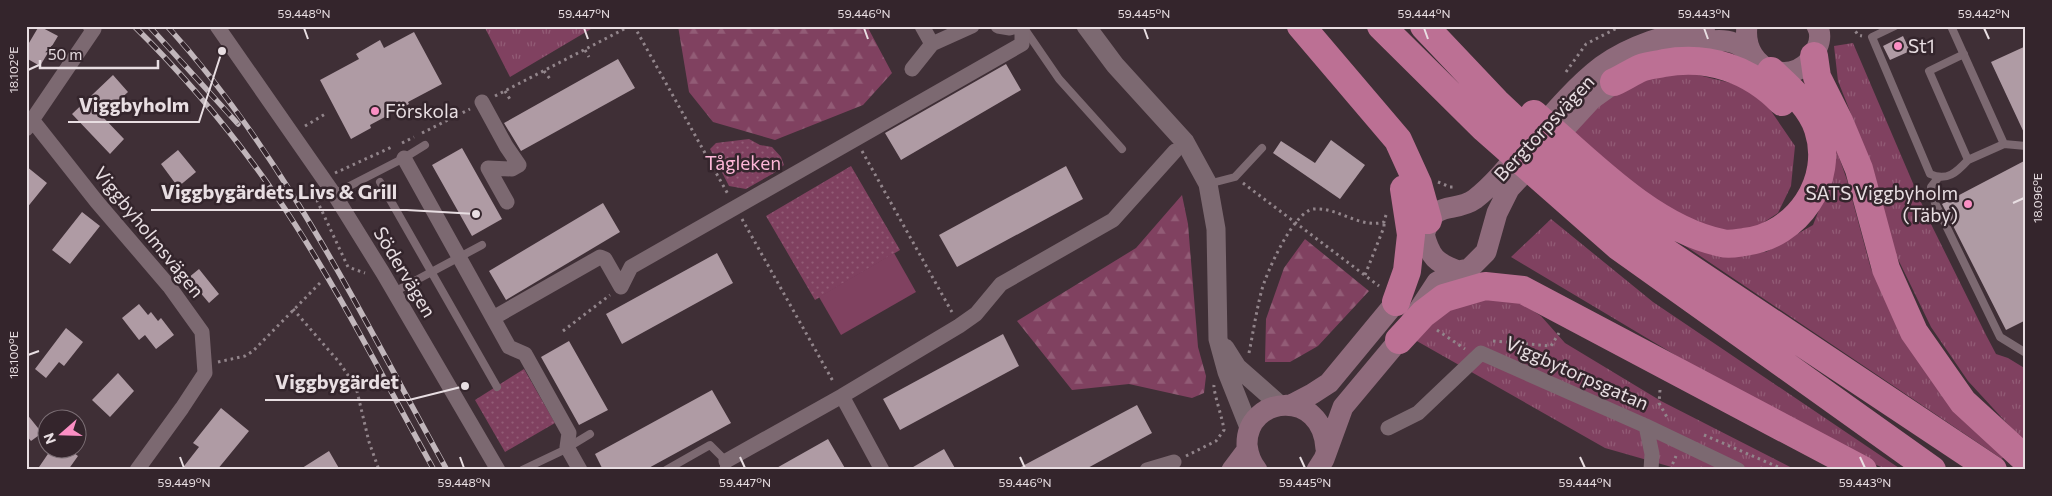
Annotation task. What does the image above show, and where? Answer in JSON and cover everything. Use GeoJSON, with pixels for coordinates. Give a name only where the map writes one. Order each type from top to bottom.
{"type":"FeatureCollection","features":[{"type":"Feature","properties":{"kind":"highway"},"geometry":{"type":"LineString","coordinates":[[1301,26],[1378,114],[1398,140],[1418,184],[1426,227]]}},
{"type":"Feature","properties":{"kind":"highway"},"geometry":{"type":"LineString","coordinates":[[1381,26],[1484,128],[1618,246],[1932,470]]}},
{"type":"Feature","properties":{"kind":"highway"},"geometry":{"type":"LineString","coordinates":[[1424,26],[1496,102],[1634,231],[1993,470]]}},
{"type":"Feature","properties":{"kind":"highway"},"geometry":{"type":"LineString","coordinates":[[1432,26],[1631,198],[1683,231],[1725,244],[1752,241],[1778,232],[1790,222],[1809,202],[1819,183],[1824,161],[1818,128],[1802,101],[1762,64]]}},
{"type":"Feature","properties":{"kind":"highway"},"geometry":{"type":"LineString","coordinates":[[1819,35],[1817,77],[1839,121],[1859,169],[1886,269],[1914,332],[1963,402],[2026,460]]}},
{"type":"Feature","properties":{"kind":"highway"},"geometry":{"type":"LineString","coordinates":[[1614,82],[1643,68],[1682,60],[1713,62],[1744,73],[1767,87],[1791,112],[1808,147],[1812,174],[1808,196],[1790,222]]}},
{"type":"Feature","properties":{"kind":"highway"},"geometry":{"type":"LineString","coordinates":[[1378,114],[1404,188],[1411,235],[1407,271],[1388,295]]}},
{"type":"Feature","properties":{"kind":"highway"},"geometry":{"type":"LineString","coordinates":[[1464,270],[1495,272],[1525,281],[1574,308],[1649,358]]}},
{"type":"Feature","properties":{"kind":"highway"},"geometry":{"type":"LineString","coordinates":[[1399,340],[1423,314],[1444,298],[1486,286],[1523,290],[1863,470]]}},
{"type":"Feature","properties":{"kind":"main road","name":"Bergtorpsvägen"},"geometry":{"type":"LineString","coordinates":[[1426,227],[1435,212],[1474,200],[1503,184],[1563,116],[1602,66],[1623,54],[1664,36],[1704,26]]}},
{"type":"Feature","properties":{"kind":"main road"},"geometry":{"type":"LineString","coordinates":[[1747,26],[1747,44],[1762,64],[1783,73],[1795,71],[1806,65],[1819,35]]}},
{"type":"Feature","properties":{"kind":"main road","name":"Bergtorpsvägen"},"geometry":{"type":"LineString","coordinates":[[1563,116],[1592,99],[1651,58],[1711,41],[1724,40],[1736,43],[1762,64]]}},
{"type":"Feature","properties":{"kind":"main road","name":"Bergtorpsvägen"},"geometry":{"type":"LineString","coordinates":[[1324,462],[1342,407],[1399,340],[1437,282],[1464,270],[1486,252],[1503,184]]}},
{"type":"Feature","properties":{"kind":"main road"},"geometry":{"type":"LineString","coordinates":[[1232,470],[1257,418],[1270,409],[1286,405],[1312,394],[1329,383],[1388,295],[1413,274],[1426,227]]}},
{"type":"Feature","properties":{"kind":"main road"},"geometry":{"type":"LineString","coordinates":[[1426,227],[1428,247],[1434,259],[1445,266],[1464,270]]}},
{"type":"Feature","properties":{"kind":"main road","name":"Bergtorpsvägen"},"geometry":{"type":"LineString","coordinates":[[1286,405],[1313,414],[1321,424],[1326,436],[1324,462]]}},
{"type":"Feature","properties":{"kind":"main road"},"geometry":{"type":"LineString","coordinates":[[1248,440],[1253,466],[1257,470]]}},
{"type":"Feature","properties":{"kind":"street","name":"Södervägen"},"geometry":{"type":"LineString","coordinates":[[217,26],[324,178],[394,292],[498,470]]}},
{"type":"Feature","properties":{"kind":"street"},"geometry":{"type":"LineString","coordinates":[[922,26],[932,44]]}},
{"type":"Feature","properties":{"kind":"street"},"geometry":{"type":"LineString","coordinates":[[912,69],[932,44],[972,26]]}},
{"type":"Feature","properties":{"kind":"street"},"geometry":{"type":"LineString","coordinates":[[998,26],[1010,28],[1016,26]]}},
{"type":"Feature","properties":{"kind":"street"},"geometry":{"type":"LineString","coordinates":[[621,287],[631,267],[1022,44],[1022,26]]}},
{"type":"Feature","properties":{"kind":"street"},"geometry":{"type":"LineString","coordinates":[[1086,26],[1115,65],[1185,142],[1208,184],[1216,229],[1218,339],[1232,370],[1248,440]]}},
{"type":"Feature","properties":{"kind":"street","name":"Viggbyholmsvägen"},"geometry":{"type":"LineString","coordinates":[[92,28],[30,125],[189,311],[202,332],[205,373],[137,470]]}},
{"type":"Feature","properties":{"kind":"street"},"geometry":{"type":"LineString","coordinates":[[482,102],[506,146],[519,165],[512,169],[488,168],[508,202]]}},
{"type":"Feature","properties":{"kind":"street"},"geometry":{"type":"LineString","coordinates":[[401,151],[510,347],[525,354],[569,433],[567,447],[580,470]]}},
{"type":"Feature","properties":{"kind":"street"},"geometry":{"type":"LineString","coordinates":[[725,466],[959,326],[976,314],[1001,284],[1113,220],[1175,151]]}},
{"type":"Feature","properties":{"kind":"street"},"geometry":{"type":"LineString","coordinates":[[493,318],[600,257],[605,259],[621,287]]}},
{"type":"Feature","properties":{"kind":"street","name":"Viggbytorpsgatan"},"geometry":{"type":"LineString","coordinates":[[1388,428],[1418,413],[1481,353],[1646,426],[1738,470]]}},
{"type":"Feature","properties":{"kind":"street"},"geometry":{"type":"LineString","coordinates":[[1232,370],[1286,405]]}},
{"type":"Feature","properties":{"kind":"street"},"geometry":{"type":"LineString","coordinates":[[842,396],[882,470]]}},
{"type":"Feature","properties":{"kind":"street"},"geometry":{"type":"LineString","coordinates":[[1646,426],[1652,454],[1651,470]]}},
{"type":"Feature","properties":{"kind":"street"},"geometry":{"type":"LineString","coordinates":[[1147,470],[1174,462]]}},
{"type":"Feature","properties":{"kind":"lane"},"geometry":{"type":"LineString","coordinates":[[1022,26],[1059,79],[1122,149]]}},
{"type":"Feature","properties":{"kind":"lane"},"geometry":{"type":"LineString","coordinates":[[1895,26],[1872,37],[1930,174],[1938,178]]}},
{"type":"Feature","properties":{"kind":"lane"},"geometry":{"type":"LineString","coordinates":[[1951,26],[2004,144]]}},
{"type":"Feature","properties":{"kind":"lane"},"geometry":{"type":"LineString","coordinates":[[1964,54],[1929,71],[1968,160]]}},
{"type":"Feature","properties":{"kind":"lane"},"geometry":{"type":"LineString","coordinates":[[2026,146],[2004,144],[1968,160],[1955,174],[1938,178],[1931,187],[1935,203],[2000,338],[2026,353]]}},
{"type":"Feature","properties":{"kind":"lane"},"geometry":{"type":"LineString","coordinates":[[334,194],[401,151],[425,145]]}},
{"type":"Feature","properties":{"kind":"lane"},"geometry":{"type":"LineString","coordinates":[[1208,184],[1235,177],[1262,148]]}},
{"type":"Feature","properties":{"kind":"lane"},"geometry":{"type":"LineString","coordinates":[[380,182],[497,387]]}},
{"type":"Feature","properties":{"kind":"lane"},"geometry":{"type":"LineString","coordinates":[[394,292],[482,245]]}},
{"type":"Feature","properties":{"kind":"lane"},"geometry":{"type":"LineString","coordinates":[[522,470],[590,434]]}},
{"type":"Feature","properties":{"kind":"lane"},"geometry":{"type":"LineString","coordinates":[[666,470],[710,445],[725,466]]}},
{"type":"Feature","properties":{"kind":"lane"},"geometry":{"type":"LineString","coordinates":[[539,462],[544,470]]}},
{"type":"Feature","properties":{"kind":"path"},"geometry":{"type":"LineString","coordinates":[[591,47],[630,26]]}},
{"type":"Feature","properties":{"kind":"path"},"geometry":{"type":"LineString","coordinates":[[634,26],[842,396]]}},
{"type":"Feature","properties":{"kind":"path"},"geometry":{"type":"LineString","coordinates":[[585,50],[589,57]]}},
{"type":"Feature","properties":{"kind":"path"},"geometry":{"type":"LineString","coordinates":[[544,71],[550,79]]}},
{"type":"Feature","properties":{"kind":"path"},"geometry":{"type":"LineString","coordinates":[[505,91],[511,101]]}},
{"type":"Feature","properties":{"kind":"path"},"geometry":{"type":"LineString","coordinates":[[304,126],[327,113]]}},
{"type":"Feature","properties":{"kind":"path"},"geometry":{"type":"LineString","coordinates":[[856,140],[959,326]]}},
{"type":"Feature","properties":{"kind":"path"},"geometry":{"type":"LineString","coordinates":[[324,178],[401,151]]}},
{"type":"Feature","properties":{"kind":"path"},"geometry":{"type":"LineString","coordinates":[[1235,177],[1365,275],[1388,295]]}},
{"type":"Feature","properties":{"kind":"path"},"geometry":{"type":"LineString","coordinates":[[1418,184],[1436,181],[1450,187],[1458,186]]}},
{"type":"Feature","properties":{"kind":"path"},"geometry":{"type":"LineString","coordinates":[[314,193],[348,267],[369,274]]}},
{"type":"Feature","properties":{"kind":"path"},"geometry":{"type":"LineString","coordinates":[[1174,462],[1216,441],[1224,430],[1222,414],[1213,389],[1217,375],[1232,370],[1245,362],[1261,292],[1272,264],[1302,214],[1312,209],[1325,210],[1374,224],[1384,222]]}},
{"type":"Feature","properties":{"kind":"path"},"geometry":{"type":"LineString","coordinates":[[1365,275],[1384,227],[1387,213]]}},
{"type":"Feature","properties":{"kind":"path"},"geometry":{"type":"LineString","coordinates":[[205,364],[245,356],[320,283]]}},
{"type":"Feature","properties":{"kind":"path"},"geometry":{"type":"LineString","coordinates":[[563,331],[621,287]]}},
{"type":"Feature","properties":{"kind":"path"},"geometry":{"type":"LineString","coordinates":[[293,309],[339,362],[356,387],[369,442],[379,470]]}},
{"type":"Feature","properties":{"kind":"path"},"geometry":{"type":"LineString","coordinates":[[1490,341],[1551,346],[1560,333]]}},
{"type":"Feature","properties":{"kind":"path"},"geometry":{"type":"LineString","coordinates":[[1660,390],[1659,403],[1668,419],[1675,422]]}},
{"type":"Feature","properties":{"kind":"path"},"geometry":{"type":"LineString","coordinates":[[1697,432],[1785,470]]}},
{"type":"Feature","properties":{"kind":"green space"},"geometry":{"type":"Polygon","coordinates":[[[484,26],[596,26],[510,77],[484,26]]]}},
{"type":"Feature","properties":{"kind":"green space"},"geometry":{"type":"Polygon","coordinates":[[[678,26],[867,26],[892,73],[863,105],[775,140],[713,122],[689,92],[678,26]]]}},
{"type":"Feature","properties":{"kind":"green space"},"geometry":{"type":"Polygon","coordinates":[[[1853,43],[1927,216],[1996,354],[2008,358],[2026,369],[2026,444],[1968,381],[1931,327],[1896,255],[1870,162],[1838,81],[1834,46],[1853,43]]]}},
{"type":"Feature","properties":{"kind":"green space"},"geometry":{"type":"Polygon","coordinates":[[[1690,73],[1743,86],[1769,108],[1795,146],[1791,186],[1778,213],[1755,228],[1716,232],[1659,204],[1570,137],[1607,97],[1641,79],[1690,73]]]}},
{"type":"Feature","properties":{"kind":"green space","name":"Tågleken"},"geometry":{"type":"Polygon","coordinates":[[[749,139],[760,145],[772,147],[781,157],[784,165],[746,189],[729,186],[710,149],[716,143],[749,139]]]}},
{"type":"Feature","properties":{"kind":"green space"},"geometry":{"type":"Polygon","coordinates":[[[1833,140],[1847,180],[1871,269],[1909,343],[2004,455],[2002,459],[1657,227],[1743,254],[1766,252],[1813,225],[1832,177],[1833,140]]]}},
{"type":"Feature","properties":{"kind":"green space"},"geometry":{"type":"Polygon","coordinates":[[[851,166],[900,250],[815,300],[766,216],[851,166]]]}},
{"type":"Feature","properties":{"kind":"green space"},"geometry":{"type":"Polygon","coordinates":[[[1182,195],[1188,224],[1198,347],[1206,376],[1204,393],[1192,398],[1129,384],[1072,390],[1017,321],[1136,248],[1182,195]]]}},
{"type":"Feature","properties":{"kind":"green space"},"geometry":{"type":"Polygon","coordinates":[[[1551,219],[1653,302],[1902,470],[1888,470],[1816,439],[1511,257],[1551,219]]]}},
{"type":"Feature","properties":{"kind":"green space"},"geometry":{"type":"Polygon","coordinates":[[[1305,239],[1369,291],[1318,346],[1290,362],[1265,362],[1266,319],[1284,268],[1305,239]]]}},
{"type":"Feature","properties":{"kind":"green space"},"geometry":{"type":"Polygon","coordinates":[[[894,253],[916,292],[841,335],[819,297],[894,253]]]}},
{"type":"Feature","properties":{"kind":"green space"},"geometry":{"type":"Polygon","coordinates":[[[1484,296],[1518,301],[1541,316],[1565,343],[1661,401],[1796,470],[1682,470],[1605,448],[1415,340],[1454,304],[1484,296]]]}},
{"type":"Feature","properties":{"kind":"green space"},"geometry":{"type":"Polygon","coordinates":[[[524,369],[555,423],[505,452],[475,400],[524,369]]]}},
{"type":"Feature","properties":{"kind":"building"},"geometry":{"type":"Polygon","coordinates":[[[39,26],[58,36],[40,66],[26,58],[26,48],[39,26]]]}},
{"type":"Feature","properties":{"kind":"building"},"geometry":{"type":"Polygon","coordinates":[[[414,32],[442,84],[408,102],[409,104],[370,125],[371,128],[351,139],[320,80],[359,59],[356,54],[380,40],[384,48],[414,32]]]}},
{"type":"Feature","properties":{"kind":"building"},"geometry":{"type":"Polygon","coordinates":[[[1903,36],[1910,51],[1890,60],[1883,46],[1903,36]]]}},
{"type":"Feature","properties":{"kind":"building"},"geometry":{"type":"Polygon","coordinates":[[[2026,46],[2026,137],[1991,62],[2026,46]]]}},
{"type":"Feature","properties":{"kind":"building"},"geometry":{"type":"Polygon","coordinates":[[[618,59],[635,88],[521,151],[504,123],[618,59]]]}},
{"type":"Feature","properties":{"kind":"building"},"geometry":{"type":"Polygon","coordinates":[[[1006,64],[1021,90],[901,160],[885,133],[1006,64]]]}},
{"type":"Feature","properties":{"kind":"building"},"geometry":{"type":"Polygon","coordinates":[[[113,75],[128,92],[102,116],[124,139],[110,154],[72,114],[113,75]]]}},
{"type":"Feature","properties":{"kind":"building"},"geometry":{"type":"Polygon","coordinates":[[[1331,140],[1365,165],[1340,199],[1273,153],[1281,141],[1315,163],[1331,140]]]}},
{"type":"Feature","properties":{"kind":"building"},"geometry":{"type":"Polygon","coordinates":[[[462,148],[502,219],[472,236],[432,165],[462,148]]]}},
{"type":"Feature","properties":{"kind":"building"},"geometry":{"type":"Polygon","coordinates":[[[178,150],[196,172],[178,187],[161,164],[178,150]]]}},
{"type":"Feature","properties":{"kind":"building"},"geometry":{"type":"Polygon","coordinates":[[[2026,160],[2026,320],[2006,330],[1942,204],[2026,160]]]}},
{"type":"Feature","properties":{"kind":"building"},"geometry":{"type":"Polygon","coordinates":[[[26,166],[47,183],[26,209],[26,166]]]}},
{"type":"Feature","properties":{"kind":"building"},"geometry":{"type":"Polygon","coordinates":[[[1066,166],[1083,199],[957,267],[939,235],[1066,166]]]}},
{"type":"Feature","properties":{"kind":"building"},"geometry":{"type":"Polygon","coordinates":[[[603,203],[620,232],[506,300],[489,271],[603,203]]]}},
{"type":"Feature","properties":{"kind":"building"},"geometry":{"type":"Polygon","coordinates":[[[82,212],[100,226],[70,264],[52,250],[82,212]]]}},
{"type":"Feature","properties":{"kind":"building"},"geometry":{"type":"Polygon","coordinates":[[[717,253],[733,283],[622,344],[606,314],[717,253]]]}},
{"type":"Feature","properties":{"kind":"building"},"geometry":{"type":"Polygon","coordinates":[[[199,269],[219,294],[209,303],[188,278],[199,269]]]}},
{"type":"Feature","properties":{"kind":"building"},"geometry":{"type":"Polygon","coordinates":[[[139,304],[148,315],[151,312],[158,321],[161,318],[174,335],[156,349],[145,335],[139,340],[122,318],[139,304]]]}},
{"type":"Feature","properties":{"kind":"building"},"geometry":{"type":"Polygon","coordinates":[[[66,328],[83,342],[64,366],[59,362],[46,378],[35,369],[66,328]]]}},
{"type":"Feature","properties":{"kind":"building"},"geometry":{"type":"Polygon","coordinates":[[[1003,334],[1019,366],[900,430],[883,399],[1003,334]]]}},
{"type":"Feature","properties":{"kind":"building"},"geometry":{"type":"Polygon","coordinates":[[[569,341],[608,410],[579,425],[541,357],[569,341]]]}},
{"type":"Feature","properties":{"kind":"building"},"geometry":{"type":"Polygon","coordinates":[[[118,373],[134,391],[110,417],[92,400],[118,373]]]}},
{"type":"Feature","properties":{"kind":"building"},"geometry":{"type":"Polygon","coordinates":[[[712,390],[731,423],[645,470],[603,470],[595,454],[712,390]]]}},
{"type":"Feature","properties":{"kind":"building"},"geometry":{"type":"Polygon","coordinates":[[[1137,405],[1152,433],[1084,470],[1015,470],[1137,405]]]}},
{"type":"Feature","properties":{"kind":"building"},"geometry":{"type":"Polygon","coordinates":[[[221,408],[249,431],[217,470],[181,470],[199,447],[193,443],[221,408]]]}},
{"type":"Feature","properties":{"kind":"building"},"geometry":{"type":"Polygon","coordinates":[[[26,413],[38,428],[38,436],[31,441],[26,435],[26,413]]]}},
{"type":"Feature","properties":{"kind":"building"},"geometry":{"type":"Polygon","coordinates":[[[828,439],[846,470],[773,470],[828,439]]]}},
{"type":"Feature","properties":{"kind":"building"},"geometry":{"type":"Polygon","coordinates":[[[944,449],[956,470],[908,470],[944,449]]]}},
{"type":"Feature","properties":{"kind":"building"},"geometry":{"type":"Polygon","coordinates":[[[329,451],[340,470],[299,470],[329,451]]]}},
{"type":"Feature","properties":{"kind":"building"},"geometry":{"type":"Polygon","coordinates":[[[45,458],[77,458],[68,470],[37,470],[45,458]]]}},
{"type":"Feature","properties":{"kind":"railway"},"geometry":{"type":"LineString","coordinates":[[134,26],[210,108],[277,197],[339,297],[434,470]]}},
{"type":"Feature","properties":{"kind":"railway"},"geometry":{"type":"LineString","coordinates":[[149,26],[238,124]]}},
{"type":"Feature","properties":{"kind":"railway"},"geometry":{"type":"LineString","coordinates":[[167,26],[209,76],[249,129],[285,183],[353,297],[447,470]]}},
{"type":"Feature","properties":{"kind":"place","name":"St1"},"geometry":{"type":"Point","coordinates":[1898,46]}},
{"type":"Feature","properties":{"kind":"place","name":"Viggbyholm"},"geometry":{"type":"Point","coordinates":[222,51]}},
{"type":"Feature","properties":{"kind":"place","name":"Förskola"},"geometry":{"type":"Point","coordinates":[375,111]}},
{"type":"Feature","properties":{"kind":"place","name":"SATS Viggbyholm (Täby)"},"geometry":{"type":"Point","coordinates":[1968,204]}},
{"type":"Feature","properties":{"kind":"place","name":"Viggbygärdets Livs & Grill"},"geometry":{"type":"Point","coordinates":[476,214]}},
{"type":"Feature","properties":{"kind":"place","name":"Viggbygärdet"},"geometry":{"type":"Point","coordinates":[465,386]}}]}
